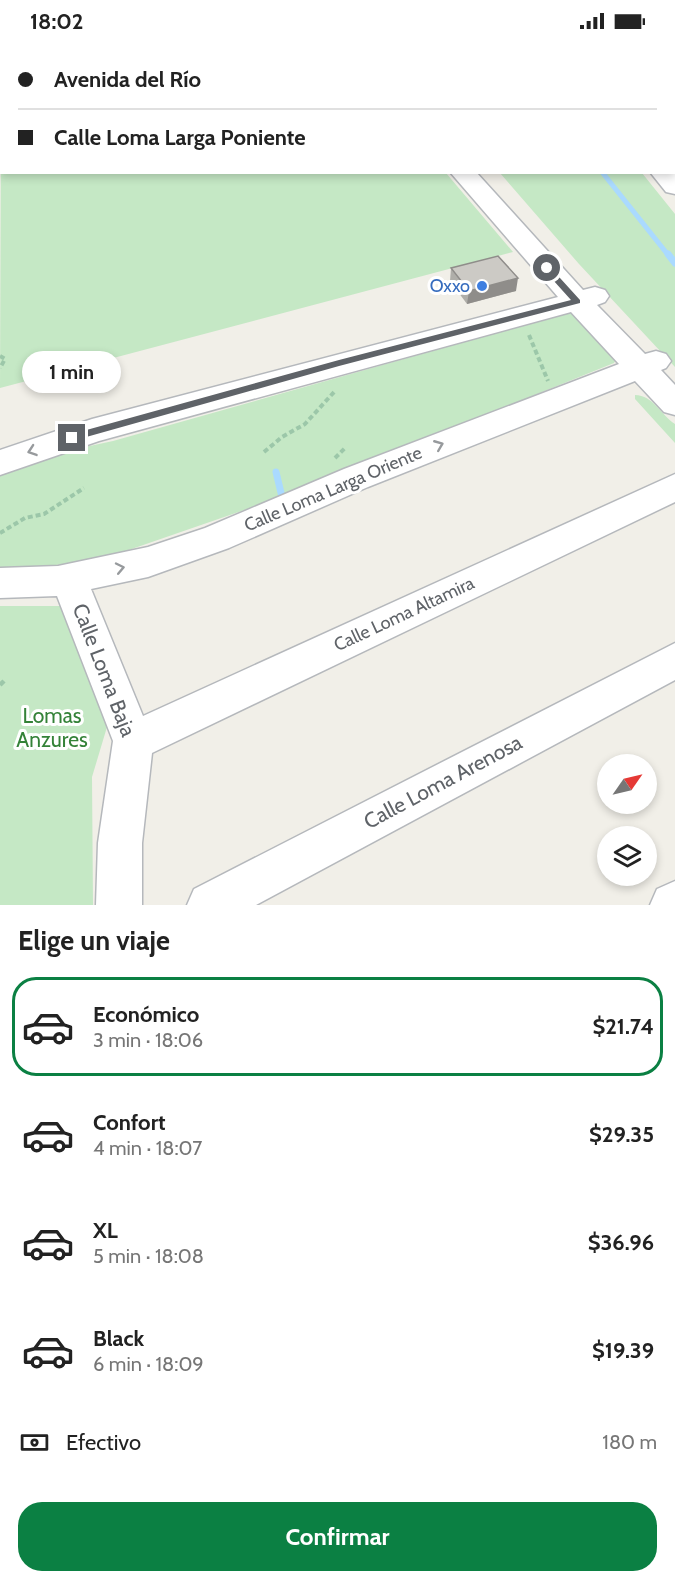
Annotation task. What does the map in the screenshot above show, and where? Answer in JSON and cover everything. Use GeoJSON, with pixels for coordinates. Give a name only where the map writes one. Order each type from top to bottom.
{"type":"FeatureCollection","features":[{"type":"Feature","properties":{"kind":"street"},"geometry":{"type":"LineString","coordinates":[[464,174],[657,370],[675,404]]}},
{"type":"Feature","properties":{"kind":"street"},"geometry":{"type":"LineString","coordinates":[[485,174],[586,299]]}},
{"type":"Feature","properties":{"kind":"street"},"geometry":{"type":"LineString","coordinates":[[664,174],[675,187]]}},
{"type":"Feature","properties":{"kind":"street"},"geometry":{"type":"LineString","coordinates":[[0,463],[92,431],[586,299]]}},
{"type":"Feature","properties":{"kind":"street","name":"Calle Loma Larga Oriente"},"geometry":{"type":"LineString","coordinates":[[0,583],[69,579],[148,562],[217,538],[356,478],[657,370]]}},
{"type":"Feature","properties":{"kind":"street","name":"Calle Loma Altamira"},"geometry":{"type":"LineString","coordinates":[[133,741],[675,487]]}},
{"type":"Feature","properties":{"kind":"street","name":"Calle Loma Baja"},"geometry":{"type":"LineString","coordinates":[[69,579],[133,741],[128,769],[122,838],[119,905]]}},
{"type":"Feature","properties":{"kind":"street","name":"Calle Loma Arenosa"},"geometry":{"type":"LineString","coordinates":[[210,905],[675,660]]}},
{"type":"Feature","properties":{"kind":"path"},"geometry":{"type":"LineString","coordinates":[[531,329],[531,344],[551,387]]}},
{"type":"Feature","properties":{"kind":"path"},"geometry":{"type":"LineString","coordinates":[[0,356],[5,359],[0,368]]}},
{"type":"Feature","properties":{"kind":"path"},"geometry":{"type":"LineString","coordinates":[[264,452],[282,437],[305,424],[322,408],[333,392],[341,388]]}},
{"type":"Feature","properties":{"kind":"path"},"geometry":{"type":"LineString","coordinates":[[0,533],[25,518],[44,514],[84,488]]}},
{"type":"Feature","properties":{"kind":"green space"},"geometry":{"type":"Polygon","coordinates":[[[1,174],[447,174],[513,252],[0,388],[1,174]]]}},
{"type":"Feature","properties":{"kind":"green space"},"geometry":{"type":"Polygon","coordinates":[[[501,174],[643,174],[675,214],[675,367],[579,264],[501,174]]]}},
{"type":"Feature","properties":{"kind":"green space"},"geometry":{"type":"Polygon","coordinates":[[[570,312],[617,358],[614,363],[282,497],[123,552],[67,564],[0,570],[0,475],[71,450],[113,441],[570,312]]]}},
{"type":"Feature","properties":{"kind":"green space"},"geometry":{"type":"Polygon","coordinates":[[[635,395],[647,398],[675,424],[675,443],[635,399],[635,395]]]}},
{"type":"Feature","properties":{"kind":"green space","name":"Lomas Anzures"},"geometry":{"type":"Polygon","coordinates":[[[0,606],[65,606],[107,727],[92,777],[93,905],[0,905],[0,606]]]}},
{"type":"Feature","properties":{"kind":"building"},"geometry":{"type":"Polygon","coordinates":[[[498,256],[518,278],[469,291],[451,268],[498,256]]]}},
{"type":"Feature","properties":{"kind":"waterway"},"geometry":{"type":"LineString","coordinates":[[604,174],[669,256]]}},
{"type":"Feature","properties":{"kind":"waterway"},"geometry":{"type":"LineString","coordinates":[[668,254],[675,263]]}},
{"type":"Feature","properties":{"kind":"waterway"},"geometry":{"type":"LineString","coordinates":[[276,472],[282,497]]}},
{"type":"Feature","properties":{"kind":"place","name":"Oxxo"},"geometry":{"type":"Point","coordinates":[482,286]}},
{"type":"Feature","properties":{"kind":"route"},"geometry":{"type":"LineString","coordinates":[[72,438],[339,363],[577,302],[547,268]]}}]}
